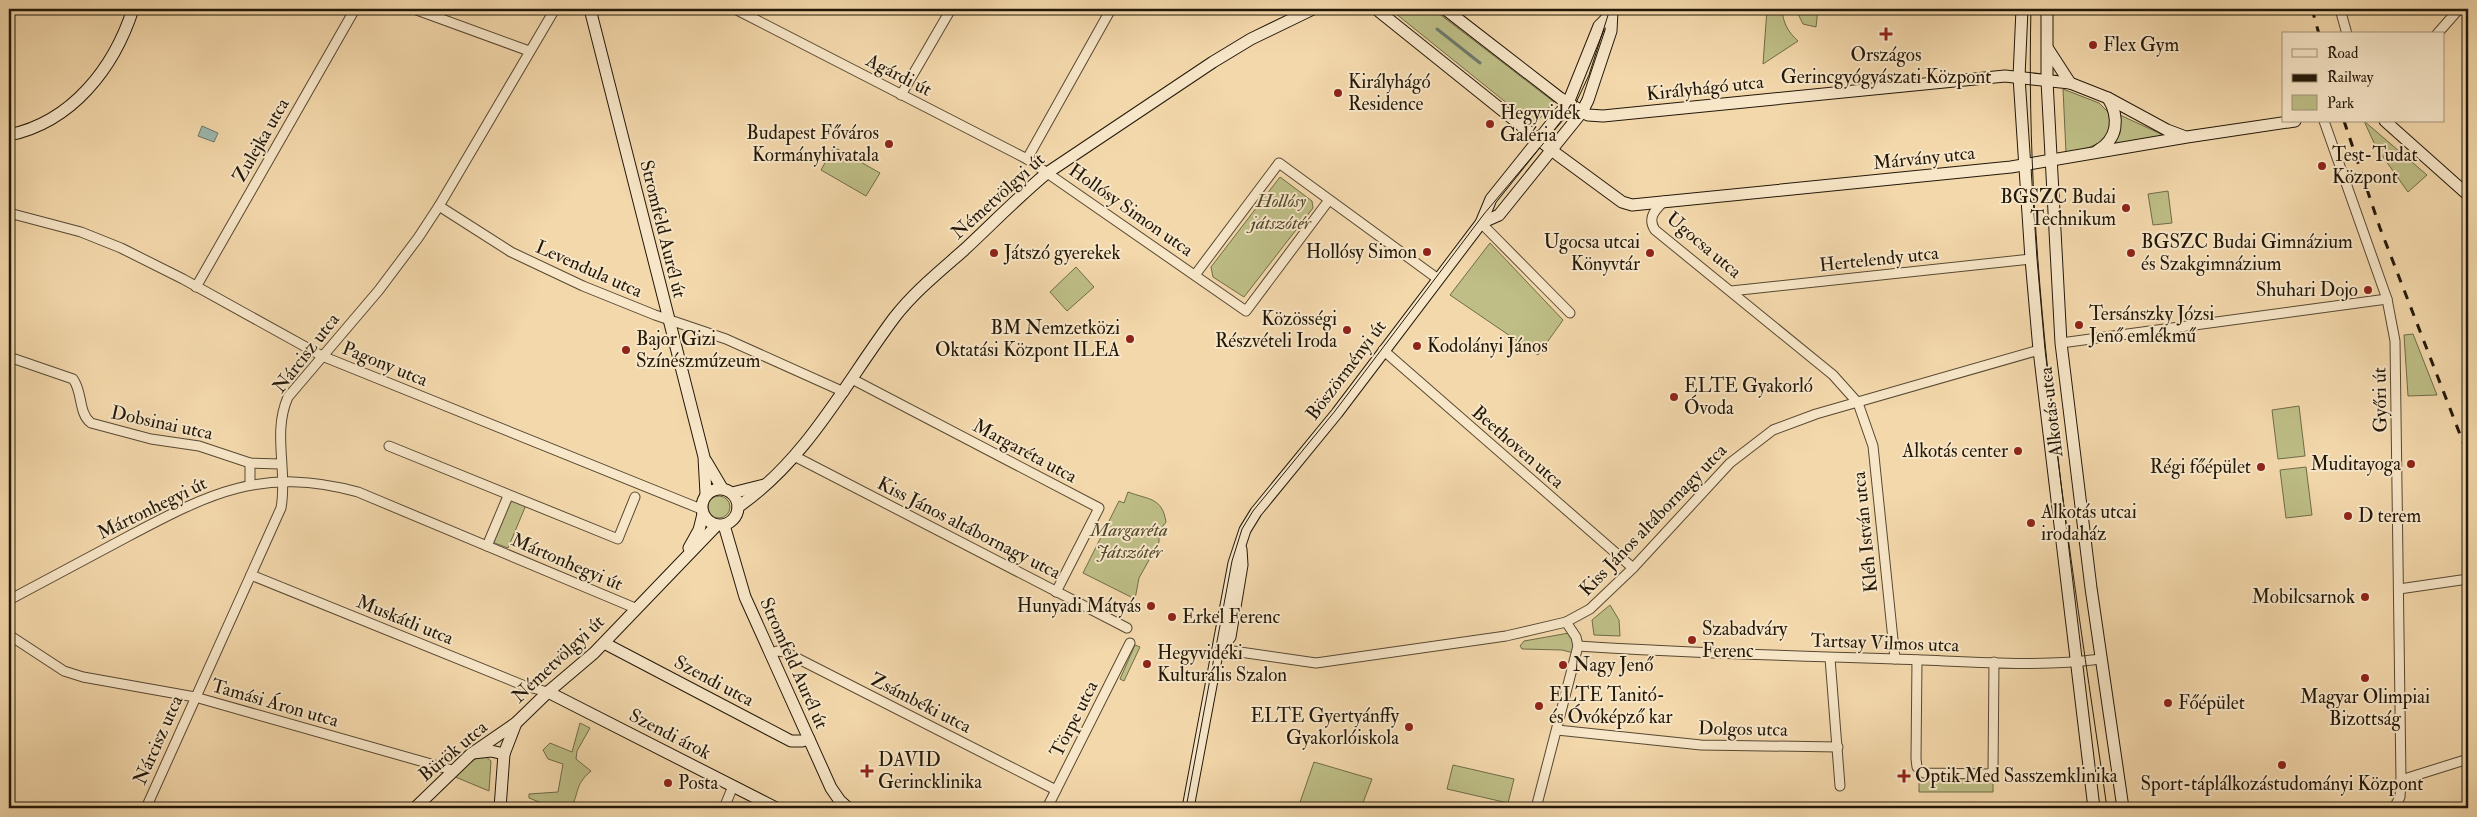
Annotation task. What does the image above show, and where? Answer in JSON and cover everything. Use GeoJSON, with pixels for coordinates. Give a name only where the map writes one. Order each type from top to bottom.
{"type":"FeatureCollection","features":[{"type":"Feature","properties":{"kind":"street"},"geometry":{"type":"LineString","coordinates":[[9,135],[44,124],[83,96],[105,69],[119,45],[133,9]]}},
{"type":"Feature","properties":{"kind":"street","name":"Zulejka utca"},"geometry":{"type":"LineString","coordinates":[[196,288],[355,9]]}},
{"type":"Feature","properties":{"kind":"street"},"geometry":{"type":"LineString","coordinates":[[414,9],[529,51]]}},
{"type":"Feature","properties":{"kind":"street","name":"Nárcisz utca"},"geometry":{"type":"LineString","coordinates":[[146,808],[281,508],[283,481],[280,432],[284,407],[299,383],[379,290],[439,206],[555,9]]}},
{"type":"Feature","properties":{"kind":"street","name":"Stromfeld Aurél út"},"geometry":{"type":"LineString","coordinates":[[590,9],[704,457],[706,494]]}},
{"type":"Feature","properties":{"kind":"street","name":"Agárdi út"},"geometry":{"type":"LineString","coordinates":[[735,9],[749,12],[902,95],[1028,158],[1047,173]]}},
{"type":"Feature","properties":{"kind":"street"},"geometry":{"type":"LineString","coordinates":[[902,95],[952,9]]}},
{"type":"Feature","properties":{"kind":"street"},"geometry":{"type":"LineString","coordinates":[[1028,158],[1111,9]]}},
{"type":"Feature","properties":{"kind":"street","name":"Németvölgyi út"},"geometry":{"type":"LineString","coordinates":[[738,507],[771,481],[796,457],[914,293],[1047,173],[1213,62],[1251,39],[1313,9]]}},
{"type":"Feature","properties":{"kind":"street","name":"Ugocsa utca"},"geometry":{"type":"LineString","coordinates":[[1376,9],[1545,145],[1622,202],[1639,205],[1664,201]]}},
{"type":"Feature","properties":{"kind":"street"},"geometry":{"type":"LineString","coordinates":[[1445,9],[1575,108]]}},
{"type":"Feature","properties":{"kind":"street","name":"Alkotás utca"},"geometry":{"type":"LineString","coordinates":[[2022,9],[2019,77],[2039,350],[2094,808]]}},
{"type":"Feature","properties":{"kind":"street","name":"Alkotás utca"},"geometry":{"type":"LineString","coordinates":[[2047,9],[2045,44],[2061,343],[2101,659],[2123,808]]}},
{"type":"Feature","properties":{"kind":"street"},"geometry":{"type":"LineString","coordinates":[[2340,9],[2346,32]]}},
{"type":"Feature","properties":{"kind":"street"},"geometry":{"type":"LineString","coordinates":[[2439,32],[2459,9]]}},
{"type":"Feature","properties":{"kind":"street","name":"Böszörményi út"},"geometry":{"type":"LineString","coordinates":[[1481,223],[1499,215],[1545,145],[1575,108],[1588,100],[1611,31],[1611,12]]}},
{"type":"Feature","properties":{"kind":"street","name":"Böszörményi út"},"geometry":{"type":"LineString","coordinates":[[1188,808],[1219,649],[1230,637],[1242,565],[1241,540],[1256,512],[1337,413],[1481,223],[1491,199],[1545,145],[1575,108],[1598,26],[1611,12]]}},
{"type":"Feature","properties":{"kind":"street"},"geometry":{"type":"LineString","coordinates":[[2045,44],[2052,59],[2070,83]]}},
{"type":"Feature","properties":{"kind":"street","name":"Királyhágó utca"},"geometry":{"type":"LineString","coordinates":[[1575,108],[1603,116],[1964,80],[2019,77],[2047,81]]}},
{"type":"Feature","properties":{"kind":"street","name":"Márvány utca"},"geometry":{"type":"LineString","coordinates":[[2047,81],[2070,83],[2108,98],[2167,130],[2187,137]]}},
{"type":"Feature","properties":{"kind":"street"},"geometry":{"type":"LineString","coordinates":[[2096,152],[2106,146],[2115,131],[2115,114],[2108,98]]}},
{"type":"Feature","properties":{"kind":"street","name":"Márvány utca"},"geometry":{"type":"LineString","coordinates":[[1664,201],[2024,164],[2288,122]]}},
{"type":"Feature","properties":{"kind":"street","name":"Győri út"},"geometry":{"type":"LineString","coordinates":[[2324,122],[2387,299],[2394,330],[2396,358],[2401,780],[2400,797],[2394,808]]}},
{"type":"Feature","properties":{"kind":"street"},"geometry":{"type":"LineString","coordinates":[[2386,122],[2468,195]]}},
{"type":"Feature","properties":{"kind":"street","name":"Hollósy Simon utca"},"geometry":{"type":"LineString","coordinates":[[1195,275],[1279,163],[1438,279]]}},
{"type":"Feature","properties":{"kind":"street","name":"Hollósy Simon utca"},"geometry":{"type":"LineString","coordinates":[[1047,173],[1246,311],[1329,200]]}},
{"type":"Feature","properties":{"kind":"street","name":"Ugocsa utca"},"geometry":{"type":"LineString","coordinates":[[1664,201],[1654,211],[1651,219],[1655,230],[1833,375],[1858,403]]}},
{"type":"Feature","properties":{"kind":"street","name":"Levendula utca"},"geometry":{"type":"LineString","coordinates":[[439,206],[511,252],[583,286],[726,340],[844,392]]}},
{"type":"Feature","properties":{"kind":"street","name":"Pagony utca"},"geometry":{"type":"LineString","coordinates":[[9,213],[81,232],[121,248],[183,279],[196,288],[322,356],[702,512]]}},
{"type":"Feature","properties":{"kind":"street"},"geometry":{"type":"LineString","coordinates":[[1481,223],[1570,313]]}},
{"type":"Feature","properties":{"kind":"street","name":"Hertelendy utca"},"geometry":{"type":"LineString","coordinates":[[1731,291],[2031,260]]}},
{"type":"Feature","properties":{"kind":"street"},"geometry":{"type":"LineString","coordinates":[[2061,343],[2387,299]]}},
{"type":"Feature","properties":{"kind":"street","name":"Beethoven utca"},"geometry":{"type":"LineString","coordinates":[[1383,350],[1633,568]]}},
{"type":"Feature","properties":{"kind":"street","name":"Kiss János altábornagy utca"},"geometry":{"type":"LineString","coordinates":[[1219,649],[1316,663],[1506,636],[1566,622],[1590,609],[1633,568],[1730,463],[1752,444],[1773,430],[1795,420],[2039,350]]}},
{"type":"Feature","properties":{"kind":"street","name":"Dobsinai utca"},"geometry":{"type":"LineString","coordinates":[[9,357],[73,379],[78,386],[86,419],[91,423],[151,439],[199,446],[250,463],[281,464]]}},
{"type":"Feature","properties":{"kind":"street","name":"Margaréta utca"},"geometry":{"type":"LineString","coordinates":[[852,379],[1100,508],[1056,592]]}},
{"type":"Feature","properties":{"kind":"street","name":"Kléh István utca"},"geometry":{"type":"LineString","coordinates":[[1858,403],[1873,446],[1895,659]]}},
{"type":"Feature","properties":{"kind":"street","name":"Mártonhegyi út"},"geometry":{"type":"LineString","coordinates":[[389,446],[508,496],[618,539],[636,498]]}},
{"type":"Feature","properties":{"kind":"street","name":"Stromfeld Aurél út"},"geometry":{"type":"LineString","coordinates":[[704,457],[727,491]]}},
{"type":"Feature","properties":{"kind":"street","name":"Kiss János altábornagy utca"},"geometry":{"type":"LineString","coordinates":[[796,457],[1127,628]]}},
{"type":"Feature","properties":{"kind":"street"},"geometry":{"type":"LineString","coordinates":[[250,463],[250,484]]}},
{"type":"Feature","properties":{"kind":"street","name":"Mártonhegyi út"},"geometry":{"type":"LineString","coordinates":[[9,600],[187,505],[221,491],[250,484],[283,481],[318,483],[358,492],[635,608]]}},
{"type":"Feature","properties":{"kind":"street","name":"Németvölgyi út"},"geometry":{"type":"LineString","coordinates":[[727,491],[747,491],[771,481]]}},
{"type":"Feature","properties":{"kind":"street"},"geometry":{"type":"LineString","coordinates":[[716,488],[727,491],[738,507],[734,518],[721,525],[707,520],[702,512],[706,494],[716,488]]}},
{"type":"Feature","properties":{"kind":"street","name":"Mártonhegyi út"},"geometry":{"type":"LineString","coordinates":[[487,546],[508,496]]}},
{"type":"Feature","properties":{"kind":"street","name":"Németvölgyi út"},"geometry":{"type":"LineString","coordinates":[[685,556],[699,530],[702,512]]}},
{"type":"Feature","properties":{"kind":"street","name":"Stromfeld Aurél út"},"geometry":{"type":"LineString","coordinates":[[721,525],[740,583],[770,654],[835,795],[847,808]]}},
{"type":"Feature","properties":{"kind":"street","name":"Németvölgyi út"},"geometry":{"type":"LineString","coordinates":[[500,808],[504,754],[516,723],[604,643],[685,556],[721,525]]}},
{"type":"Feature","properties":{"kind":"street","name":"Muskátli utca"},"geometry":{"type":"LineString","coordinates":[[251,575],[525,686],[548,692]]}},
{"type":"Feature","properties":{"kind":"street"},"geometry":{"type":"LineString","coordinates":[[2399,589],[2468,579]]}},
{"type":"Feature","properties":{"kind":"street"},"geometry":{"type":"LineString","coordinates":[[1536,808],[1578,646],[1576,637],[1566,622]]}},
{"type":"Feature","properties":{"kind":"street","name":"Tamási Áron utca"},"geometry":{"type":"LineString","coordinates":[[9,635],[64,671],[83,677],[195,697],[452,770]]}},
{"type":"Feature","properties":{"kind":"street","name":"Szendi utca"},"geometry":{"type":"LineString","coordinates":[[604,643],[791,741],[802,742],[809,739]]}},
{"type":"Feature","properties":{"kind":"street","name":"Törpe utca"},"geometry":{"type":"LineString","coordinates":[[1047,808],[1130,643]]}},
{"type":"Feature","properties":{"kind":"street","name":"Tartsay Vilmos utca"},"geometry":{"type":"LineString","coordinates":[[1578,646],[1830,658],[1994,662],[2076,662],[2101,659]]}},
{"type":"Feature","properties":{"kind":"street","name":"Zsámbéki utca"},"geometry":{"type":"LineString","coordinates":[[770,654],[777,651],[785,652],[1056,790]]}},
{"type":"Feature","properties":{"kind":"street"},"geometry":{"type":"LineString","coordinates":[[1830,658],[1840,786]]}},
{"type":"Feature","properties":{"kind":"street"},"geometry":{"type":"LineString","coordinates":[[1917,660],[1916,759],[1919,770],[1924,773],[1988,774],[1993,772],[1994,662]]}},
{"type":"Feature","properties":{"kind":"street","name":"Szendi árok"},"geometry":{"type":"LineString","coordinates":[[548,692],[776,808]]}},
{"type":"Feature","properties":{"kind":"street","name":"Bürök utca"},"geometry":{"type":"LineString","coordinates":[[415,808],[452,770],[471,754],[516,723]]}},
{"type":"Feature","properties":{"kind":"street","name":"Dolgos utca"},"geometry":{"type":"LineString","coordinates":[[1557,730],[1701,745],[1838,747]]}},
{"type":"Feature","properties":{"kind":"street"},"geometry":{"type":"LineString","coordinates":[[471,754],[483,751],[504,754]]}},
{"type":"Feature","properties":{"kind":"street"},"geometry":{"type":"LineString","coordinates":[[2401,780],[2468,759]]}},
{"type":"Feature","properties":{"kind":"street"},"geometry":{"type":"LineString","coordinates":[[724,808],[733,786]]}},
{"type":"Feature","properties":{"kind":"green space"},"geometry":{"type":"Polygon","coordinates":[[[1390,9],[1433,9],[1554,102],[1534,125],[1390,9]]]}},
{"type":"Feature","properties":{"kind":"green space"},"geometry":{"type":"Polygon","coordinates":[[[1767,9],[1782,9],[1787,27],[1798,41],[1763,64],[1767,9]]]}},
{"type":"Feature","properties":{"kind":"green space"},"geometry":{"type":"Polygon","coordinates":[[[1818,9],[1816,27],[1803,24],[1796,10],[1818,9]]]}},
{"type":"Feature","properties":{"kind":"green space"},"geometry":{"type":"Polygon","coordinates":[[[2063,89],[2099,103],[2110,114],[2111,124],[2105,138],[2091,147],[2066,153],[2063,89]]]}},
{"type":"Feature","properties":{"kind":"green space"},"geometry":{"type":"Polygon","coordinates":[[[2120,115],[2161,134],[2161,138],[2114,145],[2120,133],[2120,115]]]}},
{"type":"Feature","properties":{"kind":"green space"},"geometry":{"type":"Polygon","coordinates":[[[2364,122],[2427,175],[2408,192],[2376,147],[2364,122]]]}},
{"type":"Feature","properties":{"kind":"green space"},"geometry":{"type":"Polygon","coordinates":[[[834,147],[880,173],[866,196],[821,170],[834,147]]]}},
{"type":"Feature","properties":{"kind":"green space","name":"Hollósy játszótér"},"geometry":{"type":"Polygon","coordinates":[[[1280,177],[1312,201],[1313,208],[1244,297],[1213,277],[1211,267],[1280,177]]]}},
{"type":"Feature","properties":{"kind":"green space"},"geometry":{"type":"Polygon","coordinates":[[[2168,191],[2172,223],[2153,225],[2148,194],[2168,191]]]}},
{"type":"Feature","properties":{"kind":"green space"},"geometry":{"type":"Polygon","coordinates":[[[1490,243],[1563,320],[1538,355],[1450,295],[1490,243]]]}},
{"type":"Feature","properties":{"kind":"green space"},"geometry":{"type":"Polygon","coordinates":[[[1076,267],[1094,287],[1067,311],[1050,292],[1076,267]]]}},
{"type":"Feature","properties":{"kind":"green space"},"geometry":{"type":"Polygon","coordinates":[[[2413,334],[2437,395],[2408,396],[2404,335],[2413,334]]]}},
{"type":"Feature","properties":{"kind":"green space"},"geometry":{"type":"Polygon","coordinates":[[[2299,406],[2305,456],[2278,459],[2272,410],[2299,406]]]}},
{"type":"Feature","properties":{"kind":"green space"},"geometry":{"type":"Polygon","coordinates":[[[2306,467],[2312,515],[2286,518],[2280,470],[2306,467]]]}},
{"type":"Feature","properties":{"kind":"green space","name":"Margaréta Játszótér"},"geometry":{"type":"Polygon","coordinates":[[[1128,492],[1148,498],[1158,504],[1166,522],[1159,531],[1159,542],[1139,578],[1135,599],[1083,573],[1119,501],[1124,503],[1128,492]]]}},
{"type":"Feature","properties":{"kind":"green space"},"geometry":{"type":"Polygon","coordinates":[[[719,496],[727,499],[730,507],[727,515],[719,518],[711,515],[708,507],[711,499],[719,496]]]}},
{"type":"Feature","properties":{"kind":"green space"},"geometry":{"type":"Polygon","coordinates":[[[510,498],[526,505],[508,548],[492,542],[510,498]]]}},
{"type":"Feature","properties":{"kind":"green space"},"geometry":{"type":"Polygon","coordinates":[[[1610,605],[1619,620],[1620,636],[1594,635],[1592,620],[1610,605]]]}},
{"type":"Feature","properties":{"kind":"green space"},"geometry":{"type":"Polygon","coordinates":[[[1569,633],[1573,639],[1574,653],[1562,650],[1522,649],[1520,646],[1524,641],[1569,633]]]}},
{"type":"Feature","properties":{"kind":"green space"},"geometry":{"type":"Polygon","coordinates":[[[1135,645],[1140,647],[1124,681],[1120,679],[1135,645]]]}},
{"type":"Feature","properties":{"kind":"green space"},"geometry":{"type":"Polygon","coordinates":[[[580,723],[590,728],[577,751],[576,759],[591,771],[585,776],[579,786],[570,808],[554,808],[529,798],[529,794],[558,792],[563,764],[548,759],[543,750],[550,743],[572,752],[580,723]]]}},
{"type":"Feature","properties":{"kind":"green space"},"geometry":{"type":"Polygon","coordinates":[[[485,756],[491,761],[489,791],[453,776],[475,759],[485,756]]]}},
{"type":"Feature","properties":{"kind":"green space"},"geometry":{"type":"Polygon","coordinates":[[[1314,762],[1372,779],[1361,808],[1298,808],[1314,762]]]}},
{"type":"Feature","properties":{"kind":"green space"},"geometry":{"type":"Polygon","coordinates":[[[1453,765],[1514,779],[1508,803],[1447,789],[1453,765]]]}},
{"type":"Feature","properties":{"kind":"green space"},"geometry":{"type":"Polygon","coordinates":[[[1919,774],[1993,775],[1993,792],[1919,792],[1919,774]]]}},
{"type":"Feature","properties":{"kind":"water"},"geometry":{"type":"Polygon","coordinates":[[[202,126],[218,133],[214,142],[198,136],[202,126]]]}},
{"type":"Feature","properties":{"kind":"waterway"},"geometry":{"type":"LineString","coordinates":[[1437,29],[1480,63]]}},
{"type":"Feature","properties":{"kind":"tram line"},"geometry":{"type":"LineString","coordinates":[[1186,808],[1232,561],[1242,529],[1253,511],[1335,411],[1484,214],[1574,107],[1589,75],[1610,9]]}},
{"type":"Feature","properties":{"kind":"tram line"},"geometry":{"type":"LineString","coordinates":[[2031,9],[2031,109],[2035,210],[2042,310],[2064,510],[2107,808]]}},
{"type":"Feature","properties":{"kind":"railway"},"geometry":{"type":"LineString","coordinates":[[2312,9],[2318,32]]}},
{"type":"Feature","properties":{"kind":"railway"},"geometry":{"type":"LineString","coordinates":[[2344,122],[2380,228],[2468,455]]}},
{"type":"Feature","properties":{"kind":"place","name":"Országos Gerincgyógyászati Központ"},"geometry":{"type":"Point","coordinates":[1886,34]}},
{"type":"Feature","properties":{"kind":"place","name":"Flex Gym"},"geometry":{"type":"Point","coordinates":[2093,45]}},
{"type":"Feature","properties":{"kind":"place","name":"Királyhágó Residence"},"geometry":{"type":"Point","coordinates":[1338,93]}},
{"type":"Feature","properties":{"kind":"place","name":"Hegyvidék Galéria"},"geometry":{"type":"Point","coordinates":[1490,124]}},
{"type":"Feature","properties":{"kind":"place","name":"Budapest Főváros Kormányhivatala"},"geometry":{"type":"Point","coordinates":[889,144]}},
{"type":"Feature","properties":{"kind":"place","name":"Test-Tudat Központ"},"geometry":{"type":"Point","coordinates":[2322,166]}},
{"type":"Feature","properties":{"kind":"place","name":"BGSZC Budai Technikum"},"geometry":{"type":"Point","coordinates":[2126,208]}},
{"type":"Feature","properties":{"kind":"place","name":"Hollósy Simon"},"geometry":{"type":"Point","coordinates":[1427,252]}},
{"type":"Feature","properties":{"kind":"place","name":"Játszó gyerekek"},"geometry":{"type":"Point","coordinates":[994,253]}},
{"type":"Feature","properties":{"kind":"place","name":"Ugocsa utcai Könyvtár"},"geometry":{"type":"Point","coordinates":[1650,253]}},
{"type":"Feature","properties":{"kind":"place","name":"BGSZC Budai Gimnázium és Szakgimnázium"},"geometry":{"type":"Point","coordinates":[2131,253]}},
{"type":"Feature","properties":{"kind":"place","name":"Shuhari Dojo"},"geometry":{"type":"Point","coordinates":[2368,290]}},
{"type":"Feature","properties":{"kind":"place","name":"Tersánszky Józsi Jenő emlékmű"},"geometry":{"type":"Point","coordinates":[2079,325]}},
{"type":"Feature","properties":{"kind":"place","name":"Közösségi Részvételi Iroda"},"geometry":{"type":"Point","coordinates":[1347,330]}},
{"type":"Feature","properties":{"kind":"place","name":"BM Nemzetközi Oktatási Központ ILEA"},"geometry":{"type":"Point","coordinates":[1130,339]}},
{"type":"Feature","properties":{"kind":"place","name":"Kodolányi János"},"geometry":{"type":"Point","coordinates":[1417,346]}},
{"type":"Feature","properties":{"kind":"place","name":"Bajor Gizi Színészmúzeum"},"geometry":{"type":"Point","coordinates":[626,350]}},
{"type":"Feature","properties":{"kind":"place","name":"ELTE Gyakorló Óvoda"},"geometry":{"type":"Point","coordinates":[1674,397]}},
{"type":"Feature","properties":{"kind":"place","name":"Alkotás center"},"geometry":{"type":"Point","coordinates":[2018,451]}},
{"type":"Feature","properties":{"kind":"place","name":"Muditayoga"},"geometry":{"type":"Point","coordinates":[2411,464]}},
{"type":"Feature","properties":{"kind":"place","name":"Régi főépület"},"geometry":{"type":"Point","coordinates":[2261,467]}},
{"type":"Feature","properties":{"kind":"place","name":"D terem"},"geometry":{"type":"Point","coordinates":[2348,516]}},
{"type":"Feature","properties":{"kind":"place","name":"Alkotás utcai irodaház"},"geometry":{"type":"Point","coordinates":[2031,523]}},
{"type":"Feature","properties":{"kind":"place","name":"Mobilcsarnok"},"geometry":{"type":"Point","coordinates":[2365,597]}},
{"type":"Feature","properties":{"kind":"place","name":"Hunyadi Mátyás"},"geometry":{"type":"Point","coordinates":[1151,606]}},
{"type":"Feature","properties":{"kind":"place","name":"Erkel Ferenc"},"geometry":{"type":"Point","coordinates":[1172,617]}},
{"type":"Feature","properties":{"kind":"place","name":"Szabadváry Ferenc"},"geometry":{"type":"Point","coordinates":[1692,640]}},
{"type":"Feature","properties":{"kind":"place","name":"Hegyvidéki Kulturális Szalon"},"geometry":{"type":"Point","coordinates":[1147,664]}},
{"type":"Feature","properties":{"kind":"place","name":"Nagy Jenő"},"geometry":{"type":"Point","coordinates":[1563,665]}},
{"type":"Feature","properties":{"kind":"place","name":"Magyar Olimpiai Bizottság"},"geometry":{"type":"Point","coordinates":[2365,678]}},
{"type":"Feature","properties":{"kind":"place","name":"Főépület"},"geometry":{"type":"Point","coordinates":[2168,703]}},
{"type":"Feature","properties":{"kind":"place","name":"ELTE Tanitó- és Óvóképző kar"},"geometry":{"type":"Point","coordinates":[1539,706]}},
{"type":"Feature","properties":{"kind":"place","name":"ELTE Gyertyánffy Gyakorlóiskola"},"geometry":{"type":"Point","coordinates":[1409,727]}},
{"type":"Feature","properties":{"kind":"place","name":"Sport-táplálkozástudományi Központ"},"geometry":{"type":"Point","coordinates":[2282,765]}},
{"type":"Feature","properties":{"kind":"place","name":"DAVID Gerincklinika"},"geometry":{"type":"Point","coordinates":[867,771]}},
{"type":"Feature","properties":{"kind":"place","name":"Optik Med Sasszemklinika"},"geometry":{"type":"Point","coordinates":[1904,776]}},
{"type":"Feature","properties":{"kind":"place","name":"Posta"},"geometry":{"type":"Point","coordinates":[668,783]}}]}
